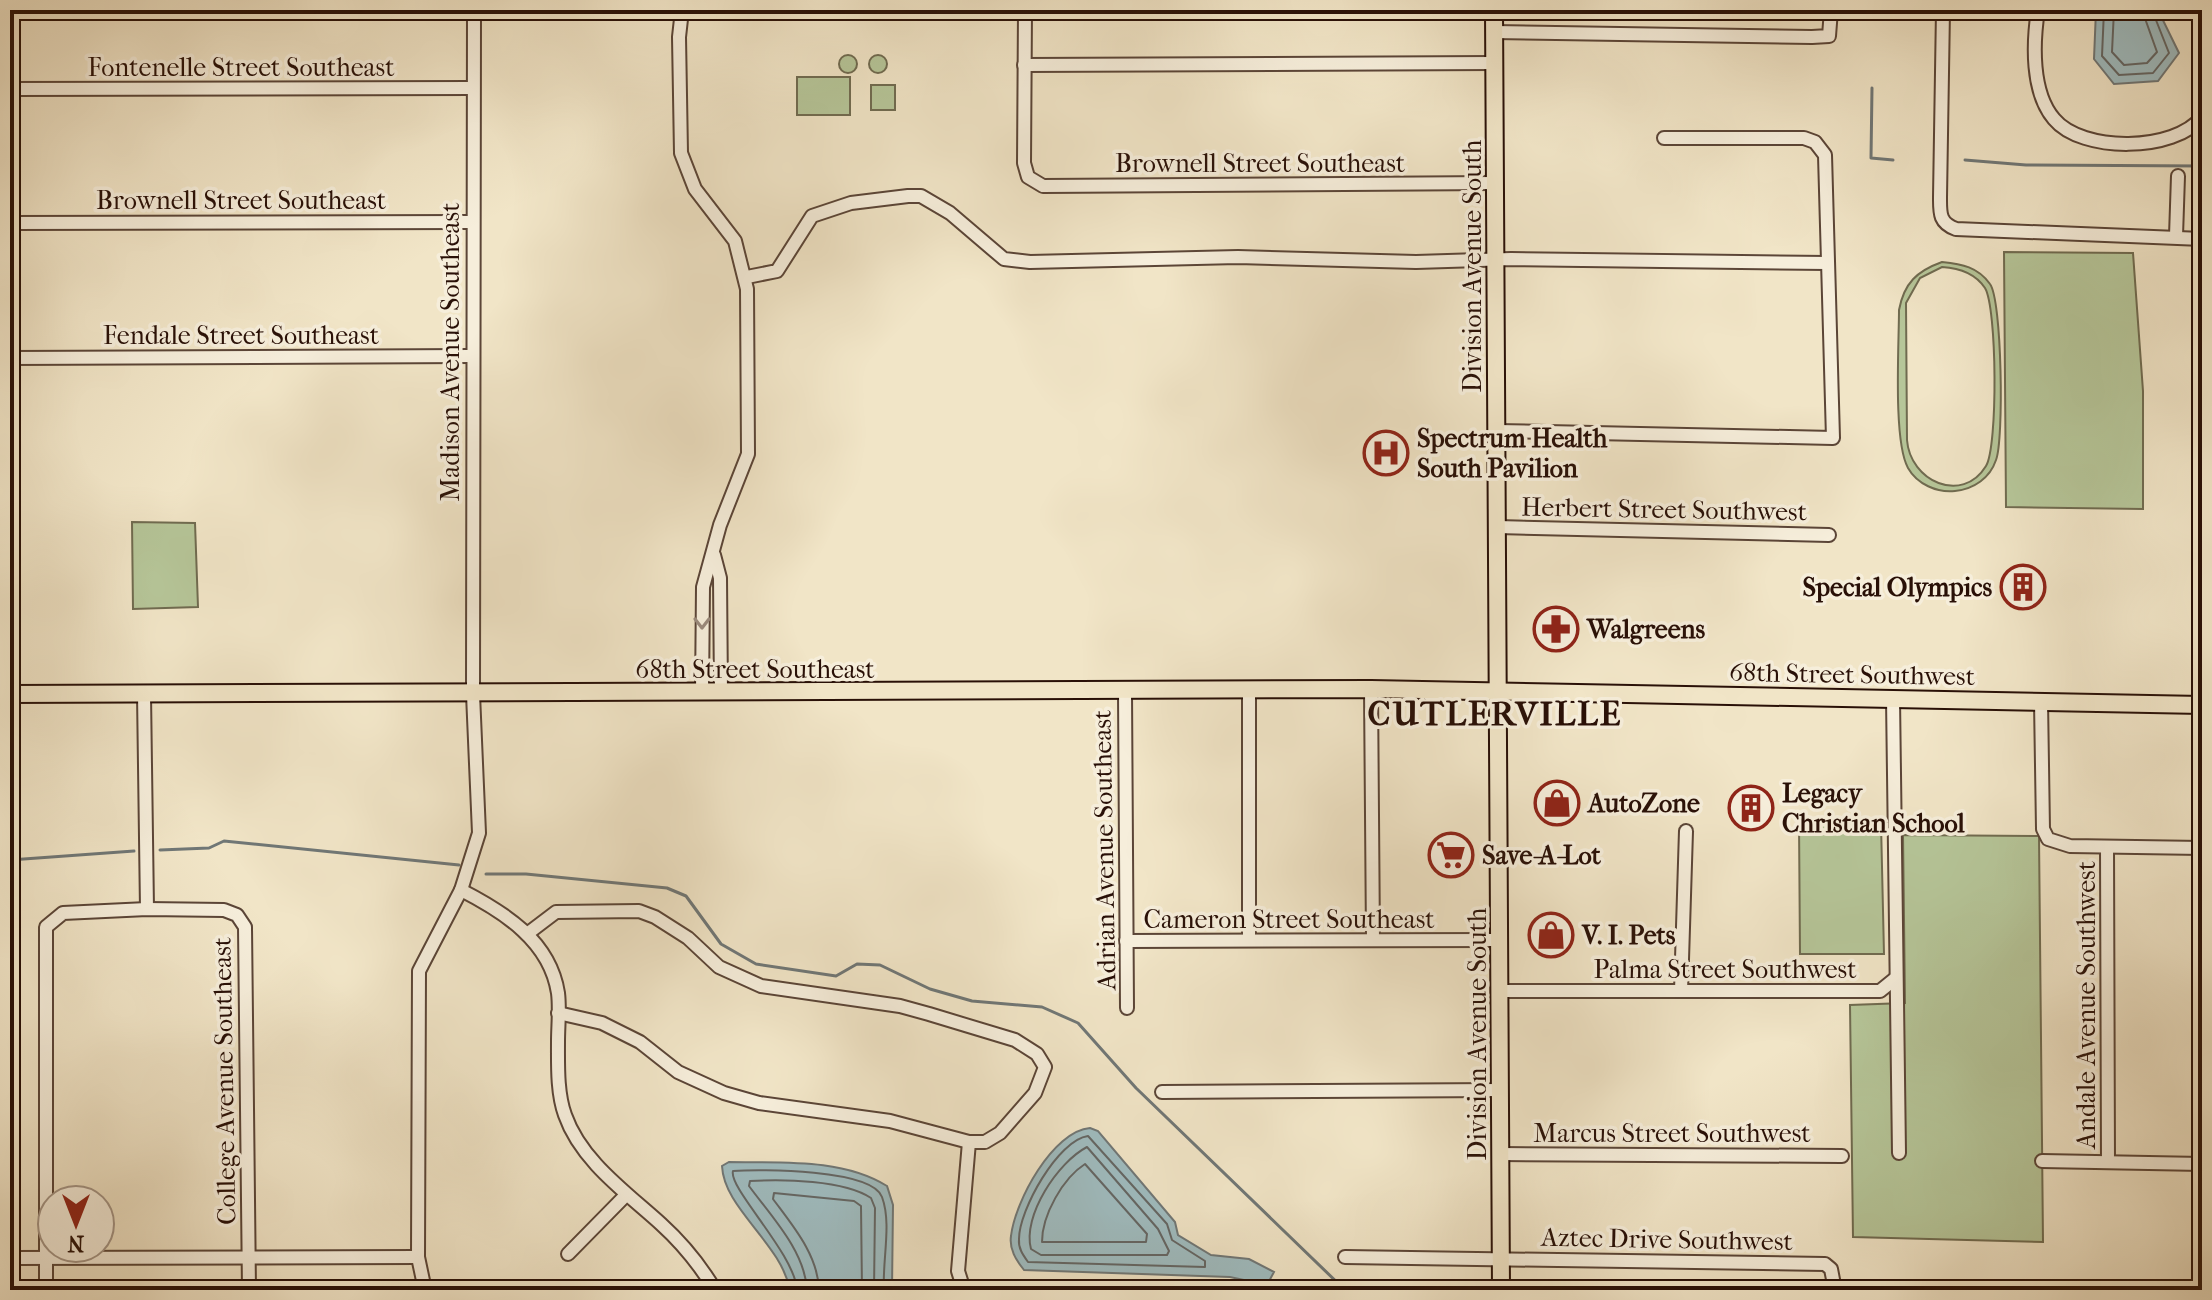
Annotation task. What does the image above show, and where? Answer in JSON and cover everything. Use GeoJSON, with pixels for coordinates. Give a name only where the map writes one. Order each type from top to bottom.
{"type":"FeatureCollection","features":[{"type":"Feature","properties":{"kind":"main road","name":"Division Avenue South"},"geometry":{"type":"LineString","coordinates":[[1494,10],[1501,1290]]}},
{"type":"Feature","properties":{"kind":"main road","name":"68th Street Southeast"},"geometry":{"type":"LineString","coordinates":[[10,694],[1500,690]]}},
{"type":"Feature","properties":{"kind":"main road","name":"68th Street Southwest"},"geometry":{"type":"LineString","coordinates":[[1500,690],[2202,705]]}},
{"type":"Feature","properties":{"kind":"street","name":"Madison Avenue Southeast"},"geometry":{"type":"LineString","coordinates":[[461,890],[479,833],[473,694],[474,10]]}},
{"type":"Feature","properties":{"kind":"street"},"geometry":{"type":"LineString","coordinates":[[682,10],[679,37],[681,153],[695,189],[731,234],[747,277],[748,454],[720,525],[703,587],[702,693]]}},
{"type":"Feature","properties":{"kind":"street"},"geometry":{"type":"LineString","coordinates":[[1025,10],[1024,65],[1494,63]]}},
{"type":"Feature","properties":{"kind":"street"},"geometry":{"type":"LineString","coordinates":[[1494,32],[1829,36],[1831,10]]}},
{"type":"Feature","properties":{"kind":"street"},"geometry":{"type":"LineString","coordinates":[[1943,10],[1940,206],[1945,224],[1956,229],[2202,239]]}},
{"type":"Feature","properties":{"kind":"street"},"geometry":{"type":"LineString","coordinates":[[2038,10],[2036,55],[2040,90],[2052,117],[2066,130],[2089,139],[2138,144],[2163,140],[2186,131],[2202,117]]}},
{"type":"Feature","properties":{"kind":"street","name":"Brownell Street Southeast"},"geometry":{"type":"LineString","coordinates":[[1024,65],[1024,163],[1028,177],[1043,186],[1495,183]]}},
{"type":"Feature","properties":{"kind":"street","name":"Fontenelle Street Southeast"},"geometry":{"type":"LineString","coordinates":[[10,89],[473,88]]}},
{"type":"Feature","properties":{"kind":"street"},"geometry":{"type":"LineString","coordinates":[[1497,431],[1833,438],[1825,155],[1815,142],[1804,138],[1664,138]]}},
{"type":"Feature","properties":{"kind":"street"},"geometry":{"type":"LineString","coordinates":[[2176,236],[2178,176]]}},
{"type":"Feature","properties":{"kind":"street"},"geometry":{"type":"LineString","coordinates":[[747,277],[777,271],[812,216],[851,203],[908,196],[921,196],[950,213],[1004,259],[1021,261],[1238,257],[1416,262],[1827,263]]}},
{"type":"Feature","properties":{"kind":"street","name":"Brownell Street Southeast"},"geometry":{"type":"LineString","coordinates":[[10,223],[472,222]]}},
{"type":"Feature","properties":{"kind":"street","name":"Fendale Street Southeast"},"geometry":{"type":"LineString","coordinates":[[10,358],[472,356]]}},
{"type":"Feature","properties":{"kind":"street","name":"Herbert Street Southwest"},"geometry":{"type":"LineString","coordinates":[[1498,527],[1829,535]]}},
{"type":"Feature","properties":{"kind":"street"},"geometry":{"type":"LineString","coordinates":[[714,555],[720,578],[721,693]]}},
{"type":"Feature","properties":{"kind":"street"},"geometry":{"type":"LineString","coordinates":[[1371,689],[1373,940]]}},
{"type":"Feature","properties":{"kind":"street","name":"Adrian Avenue Southeast"},"geometry":{"type":"LineString","coordinates":[[1125,691],[1127,1008]]}},
{"type":"Feature","properties":{"kind":"street"},"geometry":{"type":"LineString","coordinates":[[1249,691],[1249,940]]}},
{"type":"Feature","properties":{"kind":"street"},"geometry":{"type":"LineString","coordinates":[[46,1184],[46,927],[63,913],[147,909],[144,694]]}},
{"type":"Feature","properties":{"kind":"street"},"geometry":{"type":"LineString","coordinates":[[1893,698],[1899,1153]]}},
{"type":"Feature","properties":{"kind":"street"},"geometry":{"type":"LineString","coordinates":[[2041,701],[2043,829],[2048,839],[2070,846],[2202,848]]}},
{"type":"Feature","properties":{"kind":"street"},"geometry":{"type":"LineString","coordinates":[[1681,991],[1686,831]]}},
{"type":"Feature","properties":{"kind":"street","name":"Andale Avenue Southwest"},"geometry":{"type":"LineString","coordinates":[[2107,847],[2108,1162]]}},
{"type":"Feature","properties":{"kind":"street"},"geometry":{"type":"LineString","coordinates":[[425,1290],[418,1257],[419,971],[427,950],[461,890],[499,909],[527,934],[550,967],[558,992],[559,1084],[565,1116],[585,1150],[626,1195],[695,1258],[715,1290]]}},
{"type":"Feature","properties":{"kind":"street","name":"College Avenue Southeast"},"geometry":{"type":"LineString","coordinates":[[147,909],[224,910],[237,915],[245,927],[249,1290]]}},
{"type":"Feature","properties":{"kind":"street"},"geometry":{"type":"LineString","coordinates":[[527,934],[556,912],[639,911],[655,917],[688,938],[719,967],[761,986],[900,1006],[1015,1040],[1037,1054],[1045,1067],[1035,1093],[1016,1116],[990,1140],[969,1142],[890,1121],[759,1103],[724,1093],[678,1072],[640,1042],[602,1023],[558,1013]]}},
{"type":"Feature","properties":{"kind":"street","name":"Cameron Street Southeast"},"geometry":{"type":"LineString","coordinates":[[1126,941],[1500,940]]}},
{"type":"Feature","properties":{"kind":"street","name":"Palma Street Southwest"},"geometry":{"type":"LineString","coordinates":[[1501,991],[1880,991],[1896,978]]}},
{"type":"Feature","properties":{"kind":"street"},"geometry":{"type":"LineString","coordinates":[[1162,1092],[1501,1090]]}},
{"type":"Feature","properties":{"kind":"street"},"geometry":{"type":"LineString","coordinates":[[964,1290],[958,1271],[969,1142]]}},
{"type":"Feature","properties":{"kind":"street","name":"Marcus Street Southwest"},"geometry":{"type":"LineString","coordinates":[[1501,1154],[1842,1156]]}},
{"type":"Feature","properties":{"kind":"street"},"geometry":{"type":"LineString","coordinates":[[2042,1161],[2202,1164]]}},
{"type":"Feature","properties":{"kind":"street"},"geometry":{"type":"LineString","coordinates":[[568,1254],[626,1195]]}},
{"type":"Feature","properties":{"kind":"street"},"geometry":{"type":"LineString","coordinates":[[116,1257],[418,1257]]}},
{"type":"Feature","properties":{"kind":"street","name":"Aztec Drive Southwest"},"geometry":{"type":"LineString","coordinates":[[1345,1257],[1825,1264],[1831,1269],[1835,1290]]}},
{"type":"Feature","properties":{"kind":"street"},"geometry":{"type":"LineString","coordinates":[[10,1258],[36,1258]]}},
{"type":"Feature","properties":{"kind":"street"},"geometry":{"type":"LineString","coordinates":[[46,1264],[46,1290]]}},
{"type":"Feature","properties":{"kind":"green space"},"geometry":{"type":"Polygon","coordinates":[[[848,55],[857,64],[848,73],[839,64],[848,55]]]}},
{"type":"Feature","properties":{"kind":"green space"},"geometry":{"type":"Polygon","coordinates":[[[878,55],[887,64],[878,73],[869,64],[878,55]]]}},
{"type":"Feature","properties":{"kind":"green space"},"geometry":{"type":"Polygon","coordinates":[[[797,77],[850,77],[850,115],[797,115],[797,77]]]}},
{"type":"Feature","properties":{"kind":"green space"},"geometry":{"type":"Polygon","coordinates":[[[871,85],[895,85],[895,110],[871,110],[871,85]]]}},
{"type":"Feature","properties":{"kind":"green space"},"geometry":{"type":"Polygon","coordinates":[[[2004,252],[2133,253],[2143,391],[2143,509],[2006,507],[2004,252]]]}},
{"type":"Feature","properties":{"kind":"green space"},"geometry":{"type":"Polygon","coordinates":[[[1942,262],[1956,264],[1980,274],[1990,284],[1997,315],[2001,400],[1996,460],[1980,482],[1955,491],[1935,489],[1917,479],[1908,468],[1900,437],[1899,310],[1908,285],[1942,262]],[[1942,267],[1920,278],[1906,303],[1907,440],[1917,467],[1927,477],[1951,486],[1976,478],[1986,466],[1993,433],[1994,348],[1985,288],[1971,275],[1942,267]]]}},
{"type":"Feature","properties":{"kind":"green space"},"geometry":{"type":"Polygon","coordinates":[[[132,522],[195,523],[198,607],[133,609],[132,522]]]}},
{"type":"Feature","properties":{"kind":"green space"},"geometry":{"type":"Polygon","coordinates":[[[1799,822],[1881,823],[1884,954],[1800,954],[1799,822]]]}},
{"type":"Feature","properties":{"kind":"green space"},"geometry":{"type":"Polygon","coordinates":[[[1903,835],[2039,836],[2043,1242],[1853,1237],[1850,1005],[1905,1003],[1903,835]]]}},
{"type":"Feature","properties":{"kind":"water"},"geometry":{"type":"Polygon","coordinates":[[[2096,10],[2158,10],[2179,53],[2158,81],[2114,84],[2094,59],[2096,10]]]}},
{"type":"Feature","properties":{"kind":"water"},"geometry":{"type":"Polygon","coordinates":[[[1090,1128],[1098,1131],[1175,1222],[1178,1235],[1211,1255],[1249,1259],[1274,1272],[1267,1285],[1230,1277],[1024,1270],[1014,1254],[1011,1241],[1014,1221],[1028,1187],[1050,1154],[1063,1141],[1076,1132],[1090,1128]]]}},
{"type":"Feature","properties":{"kind":"water"},"geometry":{"type":"Polygon","coordinates":[[[729,1162],[831,1166],[869,1177],[887,1186],[893,1205],[892,1290],[790,1290],[776,1257],[732,1197],[722,1166],[729,1162]]]}},
{"type":"Feature","properties":{"kind":"waterway"},"geometry":{"type":"LineString","coordinates":[[1872,88],[1871,158],[1893,160]]}},
{"type":"Feature","properties":{"kind":"waterway"},"geometry":{"type":"LineString","coordinates":[[1965,160],[2026,165],[2202,166]]}},
{"type":"Feature","properties":{"kind":"waterway"},"geometry":{"type":"LineString","coordinates":[[160,850],[209,848],[224,841],[459,865]]}},
{"type":"Feature","properties":{"kind":"waterway"},"geometry":{"type":"LineString","coordinates":[[10,860],[134,851]]}},
{"type":"Feature","properties":{"kind":"waterway"},"geometry":{"type":"LineString","coordinates":[[486,874],[526,874],[667,888],[686,896],[721,944],[756,964],[836,976],[857,964],[880,965],[930,989],[972,1001],[1042,1007],[1078,1023],[1136,1088],[1345,1290]]}},
{"type":"Feature","properties":{"kind":"place","name":"Spectrum Health South Pavilion"},"geometry":{"type":"Point","coordinates":[1386,453]}},
{"type":"Feature","properties":{"kind":"place","name":"Special Olympics"},"geometry":{"type":"Point","coordinates":[2023,587]}},
{"type":"Feature","properties":{"kind":"place","name":"Walgreens"},"geometry":{"type":"Point","coordinates":[1556,629]}},
{"type":"Feature","properties":{"kind":"place","name":"AutoZone"},"geometry":{"type":"Point","coordinates":[1557,803]}},
{"type":"Feature","properties":{"kind":"place","name":"Legacy Christian School"},"geometry":{"type":"Point","coordinates":[1751,808]}},
{"type":"Feature","properties":{"kind":"place","name":"Save-A-Lot"},"geometry":{"type":"Point","coordinates":[1451,855]}},
{"type":"Feature","properties":{"kind":"place","name":"V. I. Pets"},"geometry":{"type":"Point","coordinates":[1551,935]}},
{"type":"Feature","properties":{"kind":"district","name":"CUTLERVILLE"},"geometry":{"type":"Point","coordinates":[1495,713]}}]}
